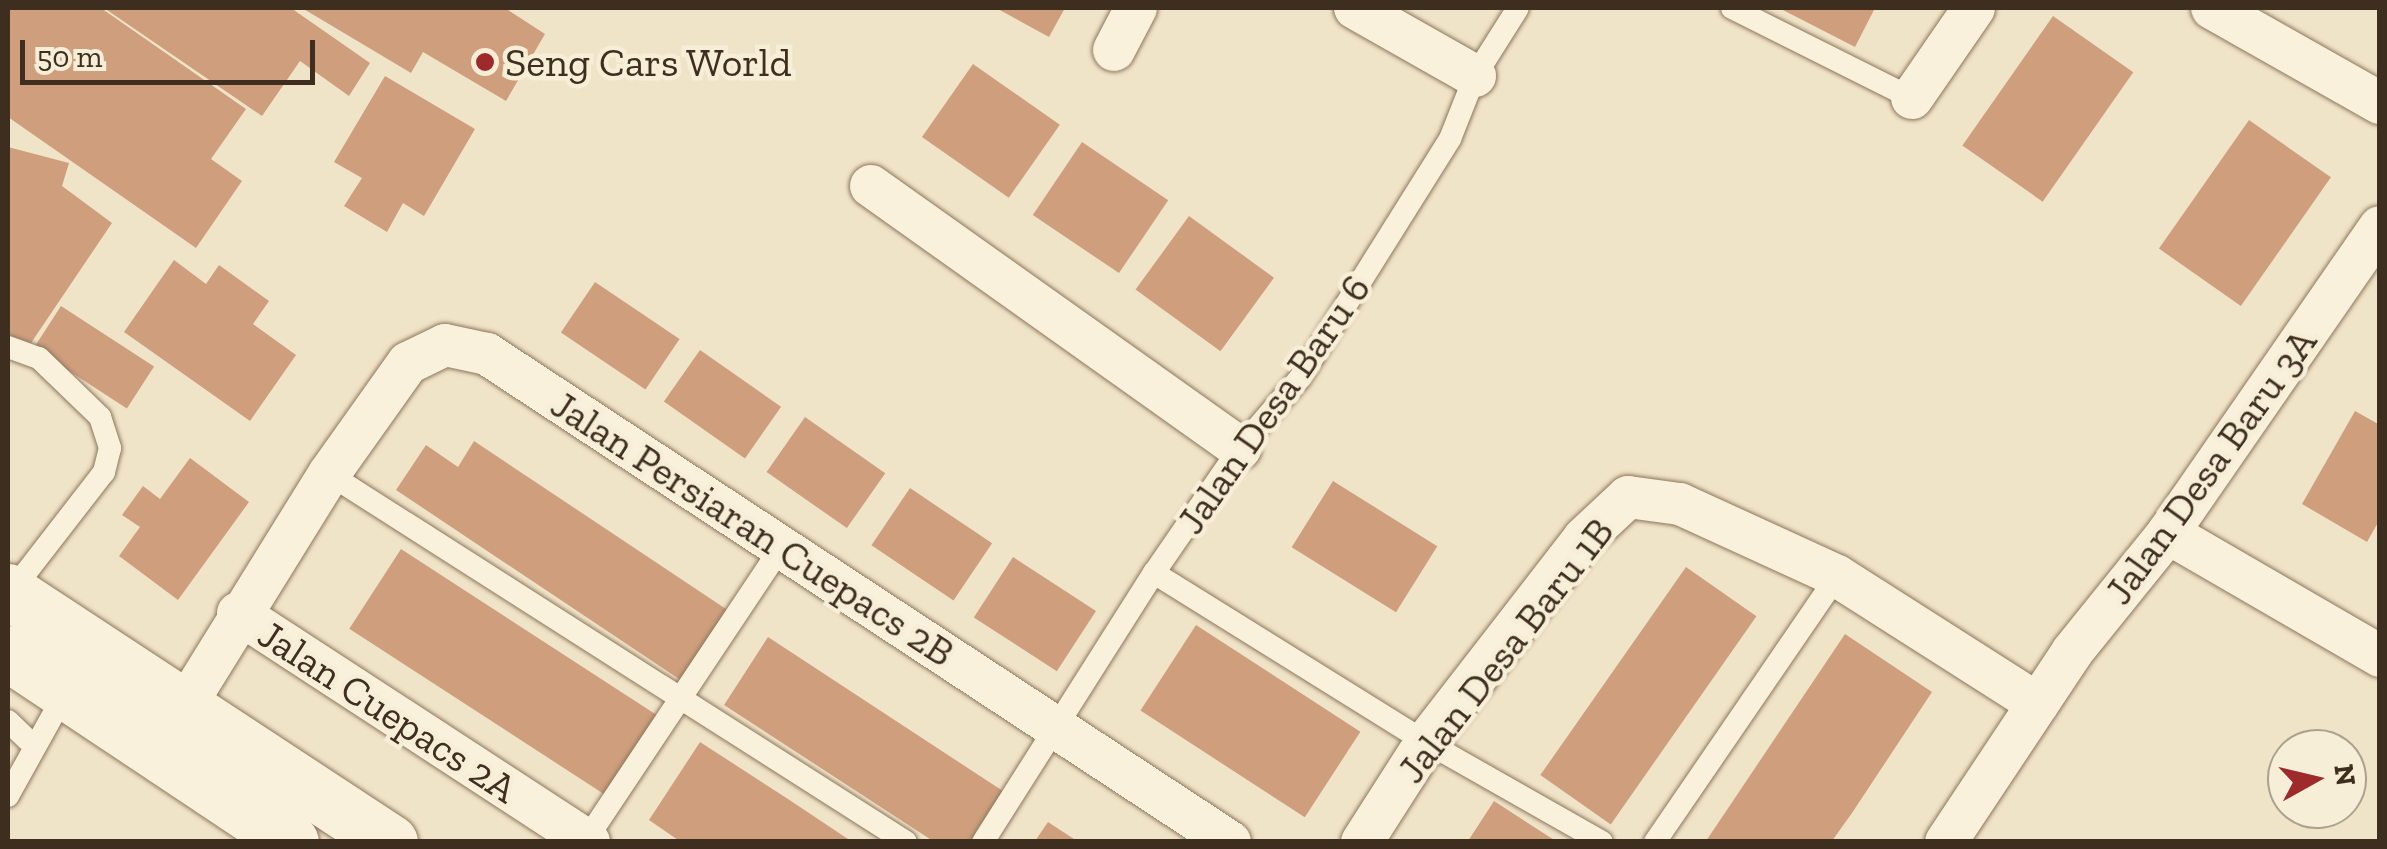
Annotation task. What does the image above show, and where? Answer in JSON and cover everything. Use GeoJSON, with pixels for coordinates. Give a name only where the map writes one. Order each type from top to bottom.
{"type":"FeatureCollection","features":[{"type":"Feature","properties":{"kind":"street"},"geometry":{"type":"LineString","coordinates":[[1114,50],[1136,8]]}},
{"type":"Feature","properties":{"kind":"street"},"geometry":{"type":"LineString","coordinates":[[1355,8],[1476,76]]}},
{"type":"Feature","properties":{"kind":"street"},"geometry":{"type":"LineString","coordinates":[[1912,98],[1974,8]]}},
{"type":"Feature","properties":{"kind":"street"},"geometry":{"type":"LineString","coordinates":[[2231,12],[2380,103]]}},
{"type":"Feature","properties":{"kind":"street"},"geometry":{"type":"LineString","coordinates":[[870,186],[1240,448]]}},
{"type":"Feature","properties":{"kind":"street","name":"Jalan Desa Baru 3A"},"geometry":{"type":"LineString","coordinates":[[1946,842],[2038,704],[2168,533],[2380,227]]}},
{"type":"Feature","properties":{"kind":"street","name":"Jalan Persiaran Cuepacs 2B"},"geometry":{"type":"LineString","coordinates":[[328,474],[408,363],[445,345],[487,354],[1230,842]]}},
{"type":"Feature","properties":{"kind":"street"},"geometry":{"type":"LineString","coordinates":[[185,706],[238,613],[328,474]]}},
{"type":"Feature","properties":{"kind":"street","name":"Jalan Desa Baru 1B"},"geometry":{"type":"LineString","coordinates":[[1362,842],[1426,742],[1584,538],[1628,498],[1680,504],[1837,576],[2038,704]]}},
{"type":"Feature","properties":{"kind":"street"},"geometry":{"type":"LineString","coordinates":[[2168,533],[2380,656]]}},
{"type":"Feature","properties":{"kind":"street"},"geometry":{"type":"LineString","coordinates":[[9,592],[390,842]]}},
{"type":"Feature","properties":{"kind":"street","name":"Jalan Cuepacs 2A"},"geometry":{"type":"LineString","coordinates":[[238,613],[587,841]]}},
{"type":"Feature","properties":{"kind":"street"},"geometry":{"type":"LineString","coordinates":[[8,653],[291,842]]}},
{"type":"Feature","properties":{"kind":"lane","name":"Jalan Desa Baru 6"},"geometry":{"type":"LineString","coordinates":[[983,842],[1154,574],[1240,448],[1310,362],[1450,139],[1476,76],[1518,8]]}},
{"type":"Feature","properties":{"kind":"lane"},"geometry":{"type":"LineString","coordinates":[[1732,8],[1912,98]]}},
{"type":"Feature","properties":{"kind":"lane"},"geometry":{"type":"LineString","coordinates":[[8,347],[39,358],[100,417],[110,448],[104,472],[9,592]]}},
{"type":"Feature","properties":{"kind":"lane"},"geometry":{"type":"LineString","coordinates":[[328,474],[906,842]]}},
{"type":"Feature","properties":{"kind":"lane"},"geometry":{"type":"LineString","coordinates":[[587,841],[678,696],[782,548]]}},
{"type":"Feature","properties":{"kind":"lane"},"geometry":{"type":"LineString","coordinates":[[1154,574],[1426,742],[1602,842]]}},
{"type":"Feature","properties":{"kind":"lane"},"geometry":{"type":"LineString","coordinates":[[1655,842],[1837,576]]}},
{"type":"Feature","properties":{"kind":"lane"},"geometry":{"type":"LineString","coordinates":[[8,796],[65,693]]}},
{"type":"Feature","properties":{"kind":"lane"},"geometry":{"type":"LineString","coordinates":[[8,722],[35,746]]}},
{"type":"Feature","properties":{"kind":"building"},"geometry":{"type":"Polygon","coordinates":[[[8,8],[101,8],[246,109],[211,159],[242,181],[196,248],[8,117],[8,8]]]}},
{"type":"Feature","properties":{"kind":"building"},"geometry":{"type":"Polygon","coordinates":[[[104,8],[291,8],[370,63],[349,96],[300,61],[262,116],[104,8]]]}},
{"type":"Feature","properties":{"kind":"building","name":"Seng Cars World"},"geometry":{"type":"Polygon","coordinates":[[[302,8],[505,8],[545,34],[506,101],[423,52],[411,73],[302,8]]]}},
{"type":"Feature","properties":{"kind":"building"},"geometry":{"type":"Polygon","coordinates":[[[996,8],[1065,8],[1049,37],[996,8]]]}},
{"type":"Feature","properties":{"kind":"building"},"geometry":{"type":"Polygon","coordinates":[[[1779,8],[1875,8],[1855,47],[1779,8]]]}},
{"type":"Feature","properties":{"kind":"building"},"geometry":{"type":"Polygon","coordinates":[[[2053,16],[2133,72],[2043,202],[1962,145],[2053,16]]]}},
{"type":"Feature","properties":{"kind":"building"},"geometry":{"type":"Polygon","coordinates":[[[973,64],[1060,125],[1009,198],[922,137],[973,64]]]}},
{"type":"Feature","properties":{"kind":"building"},"geometry":{"type":"Polygon","coordinates":[[[385,76],[475,129],[424,216],[403,203],[387,232],[344,206],[362,178],[334,162],[385,76]]]}},
{"type":"Feature","properties":{"kind":"building"},"geometry":{"type":"Polygon","coordinates":[[[2249,120],[2331,177],[2241,306],[2159,249],[2249,120]]]}},
{"type":"Feature","properties":{"kind":"building"},"geometry":{"type":"Polygon","coordinates":[[[1082,142],[1168,200],[1119,273],[1033,215],[1082,142]]]}},
{"type":"Feature","properties":{"kind":"building"},"geometry":{"type":"Polygon","coordinates":[[[8,147],[69,163],[62,186],[112,223],[31,343],[8,335],[8,147]]]}},
{"type":"Feature","properties":{"kind":"building"},"geometry":{"type":"Polygon","coordinates":[[[1189,216],[1274,278],[1220,351],[1136,290],[1189,216]]]}},
{"type":"Feature","properties":{"kind":"building"},"geometry":{"type":"Polygon","coordinates":[[[174,260],[206,284],[219,265],[269,301],[253,324],[296,355],[250,421],[124,332],[174,260]]]}},
{"type":"Feature","properties":{"kind":"building"},"geometry":{"type":"Polygon","coordinates":[[[595,282],[680,339],[645,390],[561,333],[595,282]]]}},
{"type":"Feature","properties":{"kind":"building"},"geometry":{"type":"Polygon","coordinates":[[[61,306],[154,366],[127,408],[34,348],[61,306]]]}},
{"type":"Feature","properties":{"kind":"building"},"geometry":{"type":"Polygon","coordinates":[[[700,350],[781,407],[745,458],[664,402],[700,350]]]}},
{"type":"Feature","properties":{"kind":"building"},"geometry":{"type":"Polygon","coordinates":[[[2355,411],[2380,425],[2380,519],[2367,542],[2302,504],[2355,411]]]}},
{"type":"Feature","properties":{"kind":"building"},"geometry":{"type":"Polygon","coordinates":[[[805,417],[885,473],[847,528],[767,472],[805,417]]]}},
{"type":"Feature","properties":{"kind":"building"},"geometry":{"type":"Polygon","coordinates":[[[474,441],[738,617],[691,687],[396,490],[426,445],[458,467],[474,441]]]}},
{"type":"Feature","properties":{"kind":"building"},"geometry":{"type":"Polygon","coordinates":[[[190,458],[249,502],[178,600],[119,556],[140,527],[122,515],[143,486],[160,499],[190,458]]]}},
{"type":"Feature","properties":{"kind":"building"},"geometry":{"type":"Polygon","coordinates":[[[1333,481],[1437,546],[1396,612],[1292,547],[1333,481]]]}},
{"type":"Feature","properties":{"kind":"building"},"geometry":{"type":"Polygon","coordinates":[[[910,488],[992,543],[953,601],[871,545],[910,488]]]}},
{"type":"Feature","properties":{"kind":"building"},"geometry":{"type":"Polygon","coordinates":[[[401,549],[665,721],[613,800],[349,629],[401,549]]]}},
{"type":"Feature","properties":{"kind":"building"},"geometry":{"type":"Polygon","coordinates":[[[1013,557],[1096,611],[1057,671],[974,617],[1013,557]]]}},
{"type":"Feature","properties":{"kind":"building"},"geometry":{"type":"Polygon","coordinates":[[[1686,567],[1756,616],[1611,824],[1540,775],[1686,567]]]}},
{"type":"Feature","properties":{"kind":"building"},"geometry":{"type":"Polygon","coordinates":[[[1196,625],[1360,732],[1305,817],[1140,711],[1196,625]]]}},
{"type":"Feature","properties":{"kind":"building"},"geometry":{"type":"Polygon","coordinates":[[[1845,634],[1932,692],[1852,813],[1832,841],[1706,841],[1845,634]]]}},
{"type":"Feature","properties":{"kind":"building"},"geometry":{"type":"Polygon","coordinates":[[[768,637],[1009,795],[979,841],[933,841],[724,705],[768,637]]]}},
{"type":"Feature","properties":{"kind":"building"},"geometry":{"type":"Polygon","coordinates":[[[700,742],[851,841],[678,840],[649,820],[700,742]]]}},
{"type":"Feature","properties":{"kind":"building"},"geometry":{"type":"Polygon","coordinates":[[[1494,801],[1548,836],[1556,841],[1468,841],[1494,801]]]}},
{"type":"Feature","properties":{"kind":"building"},"geometry":{"type":"Polygon","coordinates":[[[1048,822],[1077,841],[1035,841],[1048,822]]]}},
{"type":"Feature","properties":{"kind":"place","name":"Seng Cars World"},"geometry":{"type":"Point","coordinates":[485,62]}}]}
